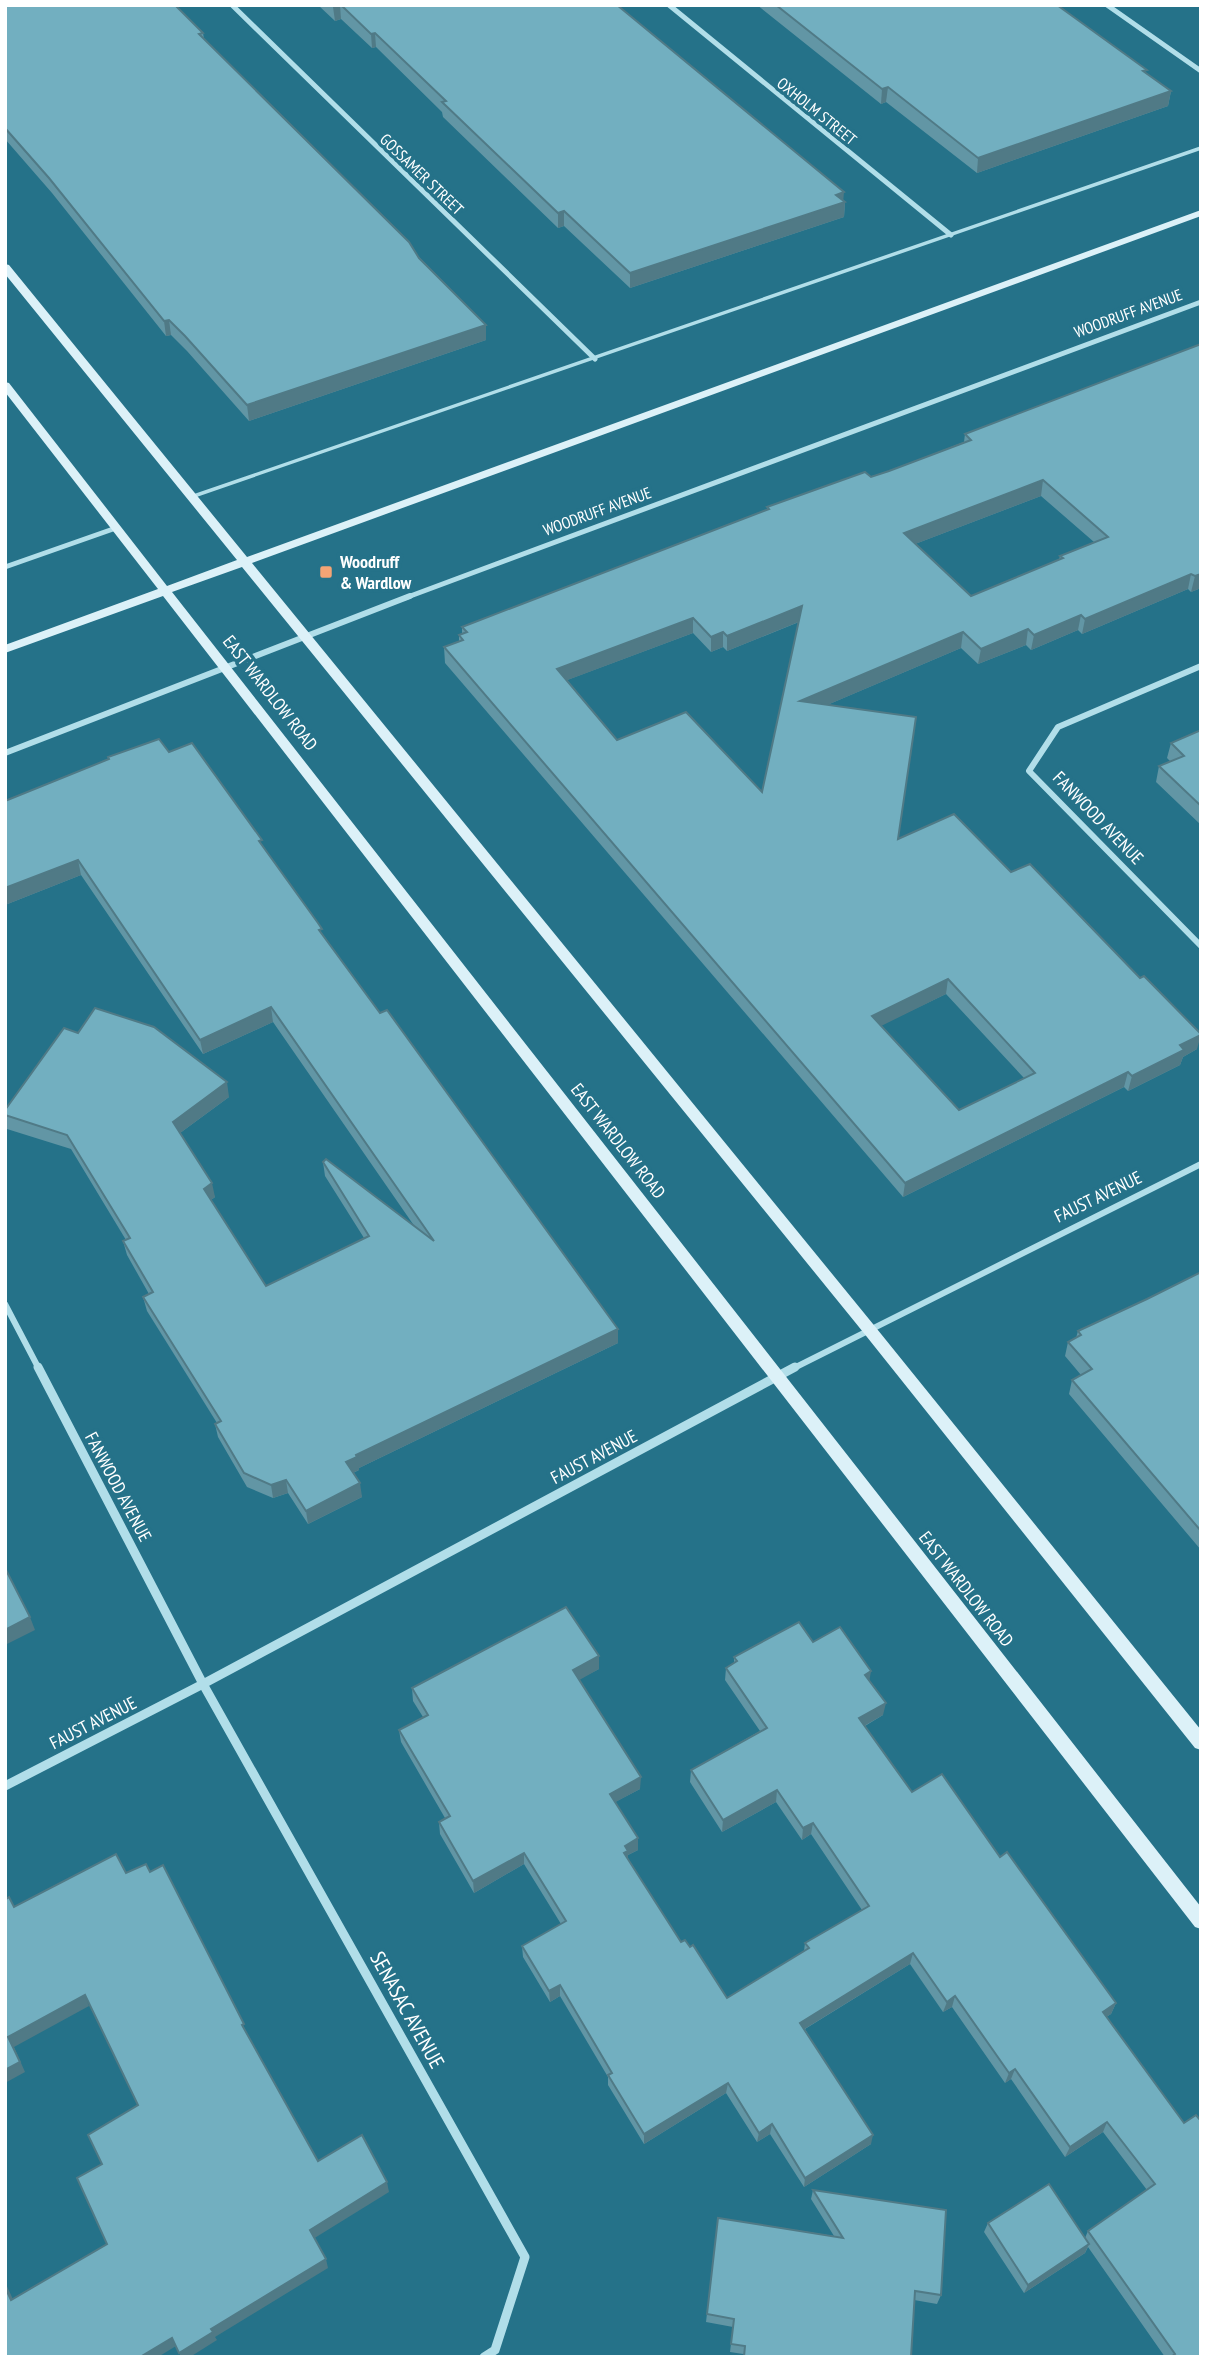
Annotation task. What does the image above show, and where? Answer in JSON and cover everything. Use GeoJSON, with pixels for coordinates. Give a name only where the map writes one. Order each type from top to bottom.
{"type":"FeatureCollection","features":[{"type":"Feature","properties":{"kind":"main road"},"geometry":{"type":"LineString","coordinates":[[5,649],[1201,214]]}},
{"type":"Feature","properties":{"kind":"main road"},"geometry":{"type":"LineString","coordinates":[[5,267],[868,1328],[1201,1743]]}},
{"type":"Feature","properties":{"kind":"main road","name":"EAST WARDLOW ROAD"},"geometry":{"type":"LineString","coordinates":[[5,385],[1201,1921]]}},
{"type":"Feature","properties":{"kind":"street","name":"GOSSAMER STREET"},"geometry":{"type":"LineString","coordinates":[[232,5],[595,359]]}},
{"type":"Feature","properties":{"kind":"street","name":"OXHOLM STREET"},"geometry":{"type":"LineString","coordinates":[[669,5],[951,235]]}},
{"type":"Feature","properties":{"kind":"street"},"geometry":{"type":"LineString","coordinates":[[1107,5],[1201,71]]}},
{"type":"Feature","properties":{"kind":"street","name":"WOODRUFF AVENUE"},"geometry":{"type":"LineString","coordinates":[[5,753],[306,637],[1201,303]]}},
{"type":"Feature","properties":{"kind":"street"},"geometry":{"type":"LineString","coordinates":[[5,567],[116,528]]}},
{"type":"Feature","properties":{"kind":"street","name":"FANWOOD AVENUE"},"geometry":{"type":"LineString","coordinates":[[1201,666],[1058,727],[1029,771],[1201,946]]}},
{"type":"Feature","properties":{"kind":"street","name":"FAUST AVENUE"},"geometry":{"type":"LineString","coordinates":[[5,1786],[203,1684],[868,1328],[1201,1164]]}},
{"type":"Feature","properties":{"kind":"street","name":"FANWOOD AVENUE"},"geometry":{"type":"LineString","coordinates":[[5,1304],[203,1684]]}},
{"type":"Feature","properties":{"kind":"street","name":"SENASAC AVENUE"},"geometry":{"type":"LineString","coordinates":[[203,1684],[526,2257],[495,2350],[484,2357]]}},
{"type":"Feature","properties":{"kind":"lane"},"geometry":{"type":"LineString","coordinates":[[191,498],[1201,148]]}},
{"type":"Feature","properties":{"kind":"building"},"geometry":{"type":"Polygon","coordinates":[[[5,5],[175,5],[203,33],[199,34],[409,242],[419,258],[486,325],[247,405],[185,336],[169,320],[164,321],[49,178],[5,128],[5,5]]]}},
{"type":"Feature","properties":{"kind":"building"},"geometry":{"type":"Polygon","coordinates":[[[341,5],[617,5],[844,192],[836,195],[845,202],[630,273],[564,211],[558,213],[442,102],[446,101],[375,33],[371,34],[341,5]]]}},
{"type":"Feature","properties":{"kind":"building"},"geometry":{"type":"Polygon","coordinates":[[[776,5],[1057,5],[1147,70],[1143,71],[1171,91],[978,158],[888,87],[882,89],[776,5]]]}},
{"type":"Feature","properties":{"kind":"building"},"geometry":{"type":"Polygon","coordinates":[[[1201,344],[1201,574],[1191,574],[1085,619],[1081,615],[1034,635],[1028,629],[981,649],[963,632],[800,701],[916,717],[898,839],[954,814],[1011,872],[1030,864],[1140,978],[1144,976],[1201,1035],[1180,1045],[1184,1050],[1132,1076],[1128,1072],[905,1183],[444,647],[463,640],[459,635],[467,632],[462,627],[769,509],[767,507],[865,472],[871,477],[971,440],[965,434],[1201,344]],[[1043,480],[904,533],[971,596],[1108,537],[1043,480]],[[802,606],[727,636],[723,632],[711,637],[693,618],[557,669],[617,740],[686,712],[762,792],[802,606]],[[948,979],[872,1016],[959,1110],[1035,1073],[948,979]]]}},
{"type":"Feature","properties":{"kind":"building"},"geometry":{"type":"Polygon","coordinates":[[[1201,730],[1201,806],[1159,766],[1184,756],[1171,743],[1201,730]]]}},
{"type":"Feature","properties":{"kind":"building"},"geometry":{"type":"Polygon","coordinates":[[[159,739],[169,752],[192,743],[262,840],[259,841],[322,929],[319,930],[380,1013],[387,1010],[618,1329],[356,1455],[357,1457],[346,1462],[360,1483],[306,1511],[286,1480],[271,1485],[244,1473],[215,1424],[221,1421],[143,1297],[153,1292],[123,1241],[130,1238],[67,1135],[5,1115],[5,1110],[64,1028],[78,1033],[95,1008],[154,1027],[227,1082],[173,1122],[212,1183],[204,1189],[266,1286],[369,1236],[323,1162],[326,1159],[434,1241],[271,1007],[200,1040],[78,860],[5,888],[5,801],[109,759],[108,757],[159,739]]]}},
{"type":"Feature","properties":{"kind":"building"},"geometry":{"type":"Polygon","coordinates":[[[1201,1272],[1201,1531],[1072,1380],[1092,1369],[1068,1342],[1081,1335],[1078,1331],[1201,1272]]]}},
{"type":"Feature","properties":{"kind":"building"},"geometry":{"type":"Polygon","coordinates":[[[5,1568],[30,1617],[5,1630],[5,1568]]]}},
{"type":"Feature","properties":{"kind":"building"},"geometry":{"type":"Polygon","coordinates":[[[566,1607],[599,1656],[573,1670],[641,1777],[610,1794],[638,1838],[625,1846],[628,1851],[624,1853],[681,1942],[685,1940],[690,1947],[693,1945],[727,1998],[809,1948],[805,1943],[869,1906],[813,1823],[803,1828],[777,1790],[723,1820],[691,1770],[767,1728],[726,1668],[737,1661],[734,1657],[799,1622],[813,1642],[840,1627],[871,1671],[865,1675],[886,1703],[859,1718],[912,1792],[942,1774],[1000,1857],[1007,1852],[1116,2003],[1103,2012],[1184,2123],[1196,2115],[1201,2121],[1201,2357],[1171,2357],[1175,2354],[1088,2231],[1155,2184],[1107,2122],[1070,2147],[1015,2069],[1009,2073],[955,1996],[947,2002],[913,1953],[800,2023],[873,2135],[805,2178],[772,2124],[759,2133],[728,2083],[644,2134],[608,2075],[612,2073],[560,1985],[549,1991],[522,1946],[566,1921],[524,1853],[473,1881],[439,1822],[450,1816],[399,1730],[428,1715],[412,1688],[566,1607]]]}},
{"type":"Feature","properties":{"kind":"building"},"geometry":{"type":"Polygon","coordinates":[[[116,1854],[126,1873],[146,1864],[150,1872],[163,1865],[244,2024],[242,2025],[318,2161],[362,2135],[387,2182],[310,2230],[326,2259],[211,2329],[213,2332],[179,2353],[172,2338],[140,2357],[5,2357],[5,2287],[11,2300],[107,2244],[77,2178],[102,2164],[88,2135],[138,2105],[85,1995],[8,2037],[20,2062],[5,2070],[5,1900],[9,1897],[14,1907],[116,1854]]]}},
{"type":"Feature","properties":{"kind":"building"},"geometry":{"type":"Polygon","coordinates":[[[1049,2184],[1089,2244],[1028,2285],[988,2223],[1049,2184]]]}},
{"type":"Feature","properties":{"kind":"building"},"geometry":{"type":"Polygon","coordinates":[[[813,2190],[946,2210],[941,2295],[915,2291],[911,2357],[744,2357],[745,2346],[731,2344],[734,2319],[707,2314],[718,2218],[843,2238],[813,2190]]]}},
{"type":"Feature","properties":{"kind":"place","name":"Woodruff & Wardlow"},"geometry":{"type":"Point","coordinates":[326,572]}}]}
